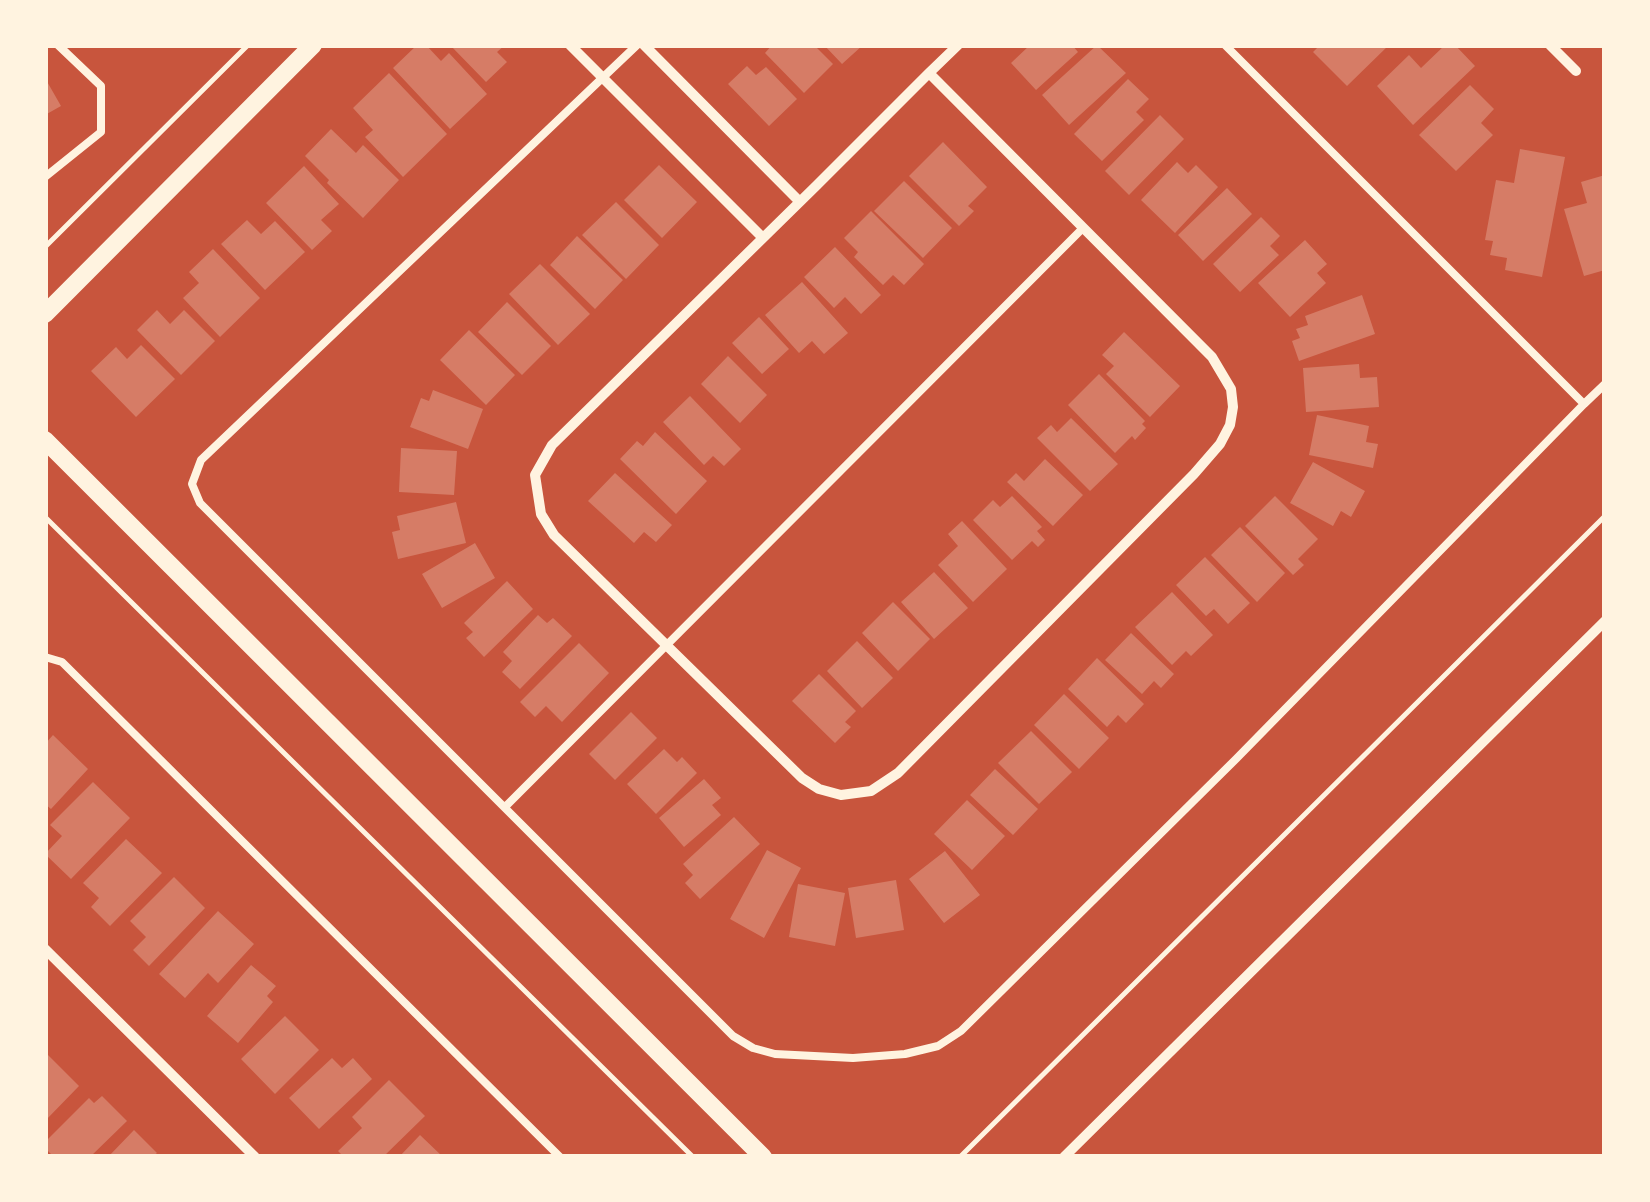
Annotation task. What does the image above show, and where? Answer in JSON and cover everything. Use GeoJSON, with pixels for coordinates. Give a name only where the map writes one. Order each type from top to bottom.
{"type":"FeatureCollection","features":[{"type":"Feature","properties":{"kind":"street"},"geometry":{"type":"LineString","coordinates":[[45,314],[313,45]]}},
{"type":"Feature","properties":{"kind":"street"},"geometry":{"type":"LineString","coordinates":[[570,45],[763,238]]}},
{"type":"Feature","properties":{"kind":"street"},"geometry":{"type":"LineString","coordinates":[[640,45],[800,202]]}},
{"type":"Feature","properties":{"kind":"street"},"geometry":{"type":"LineString","coordinates":[[929,73],[1212,356],[1231,389],[1233,407],[1230,425],[1220,444],[1194,474],[898,772],[870,792],[841,795],[819,789],[785,763],[554,534],[541,514],[535,474],[552,445],[800,202],[929,73],[958,45]]}},
{"type":"Feature","properties":{"kind":"street"},"geometry":{"type":"LineString","coordinates":[[1550,45],[1576,71]]}},
{"type":"Feature","properties":{"kind":"street"},"geometry":{"type":"LineString","coordinates":[[45,440],[763,1157]]}},
{"type":"Feature","properties":{"kind":"street"},"geometry":{"type":"LineString","coordinates":[[1064,1157],[1605,621]]}},
{"type":"Feature","properties":{"kind":"street"},"geometry":{"type":"LineString","coordinates":[[45,950],[255,1157]]}},
{"type":"Feature","properties":{"kind":"lane"},"geometry":{"type":"LineString","coordinates":[[45,177],[101,132],[101,86],[58,45]]}},
{"type":"Feature","properties":{"kind":"lane"},"geometry":{"type":"LineString","coordinates":[[640,45],[201,460],[192,484],[200,504],[733,1036],[753,1048],[775,1054],[853,1058],[906,1054],[938,1046],[987,1008],[1605,384]]}},
{"type":"Feature","properties":{"kind":"lane"},"geometry":{"type":"LineString","coordinates":[[1224,45],[1584,404]]}},
{"type":"Feature","properties":{"kind":"lane"},"geometry":{"type":"LineString","coordinates":[[506,806],[1083,228]]}},
{"type":"Feature","properties":{"kind":"lane"},"geometry":{"type":"LineString","coordinates":[[45,657],[62,662],[560,1157]]}},
{"type":"Feature","properties":{"kind":"path"},"geometry":{"type":"LineString","coordinates":[[45,247],[248,45]]}},
{"type":"Feature","properties":{"kind":"path"},"geometry":{"type":"LineString","coordinates":[[960,1157],[1605,516]]}},
{"type":"Feature","properties":{"kind":"path"},"geometry":{"type":"LineString","coordinates":[[45,517],[693,1157]]}},
{"type":"Feature","properties":{"kind":"building"},"geometry":{"type":"Polygon","coordinates":[[[417,45],[426,45],[441,61],[449,53],[487,94],[450,129],[393,68],[417,45]]]}},
{"type":"Feature","properties":{"kind":"building"},"geometry":{"type":"Polygon","coordinates":[[[450,45],[505,45],[497,52],[507,62],[486,82],[450,45]]]}},
{"type":"Feature","properties":{"kind":"building"},"geometry":{"type":"Polygon","coordinates":[[[772,45],[814,45],[833,64],[804,93],[765,53],[772,45]]]}},
{"type":"Feature","properties":{"kind":"building"},"geometry":{"type":"Polygon","coordinates":[[[824,45],[863,45],[842,64],[824,45]]]}},
{"type":"Feature","properties":{"kind":"building"},"geometry":{"type":"Polygon","coordinates":[[[1030,45],[1072,45],[1078,52],[1036,90],[1011,63],[1030,45]]]}},
{"type":"Feature","properties":{"kind":"building"},"geometry":{"type":"Polygon","coordinates":[[[1097,45],[1126,73],[1069,125],[1042,95],[1097,45]]]}},
{"type":"Feature","properties":{"kind":"building"},"geometry":{"type":"Polygon","coordinates":[[[1320,45],[1389,45],[1347,86],[1313,52],[1320,45]]]}},
{"type":"Feature","properties":{"kind":"building"},"geometry":{"type":"Polygon","coordinates":[[[1445,45],[1455,45],[1475,66],[1413,125],[1377,86],[1409,55],[1421,68],[1445,45]]]}},
{"type":"Feature","properties":{"kind":"building"},"geometry":{"type":"Polygon","coordinates":[[[747,66],[756,75],[766,67],[797,99],[769,126],[728,84],[747,66]]]}},
{"type":"Feature","properties":{"kind":"building"},"geometry":{"type":"Polygon","coordinates":[[[389,73],[447,134],[403,177],[365,137],[373,130],[353,108],[389,73]]]}},
{"type":"Feature","properties":{"kind":"building"},"geometry":{"type":"Polygon","coordinates":[[[45,78],[61,106],[45,115],[45,78]]]}},
{"type":"Feature","properties":{"kind":"building"},"geometry":{"type":"Polygon","coordinates":[[[1128,79],[1149,99],[1136,112],[1144,120],[1102,161],[1074,134],[1128,79]]]}},
{"type":"Feature","properties":{"kind":"building"},"geometry":{"type":"Polygon","coordinates":[[[1470,85],[1494,109],[1481,123],[1493,135],[1456,171],[1419,135],[1470,85]]]}},
{"type":"Feature","properties":{"kind":"building"},"geometry":{"type":"Polygon","coordinates":[[[1160,115],[1184,139],[1129,195],[1105,171],[1160,115]]]}},
{"type":"Feature","properties":{"kind":"building"},"geometry":{"type":"Polygon","coordinates":[[[331,129],[356,153],[363,145],[399,180],[363,218],[305,156],[331,129]]]}},
{"type":"Feature","properties":{"kind":"building"},"geometry":{"type":"Polygon","coordinates":[[[943,142],[987,187],[968,206],[974,211],[959,226],[909,176],[943,142]]]}},
{"type":"Feature","properties":{"kind":"building"},"geometry":{"type":"Polygon","coordinates":[[[1520,149],[1565,157],[1542,277],[1505,270],[1507,258],[1490,255],[1493,241],[1485,240],[1496,180],[1514,183],[1520,149]]]}},
{"type":"Feature","properties":{"kind":"building"},"geometry":{"type":"Polygon","coordinates":[[[1177,162],[1188,173],[1196,165],[1218,187],[1175,233],[1141,200],[1177,162]]]}},
{"type":"Feature","properties":{"kind":"building"},"geometry":{"type":"Polygon","coordinates":[[[659,165],[697,202],[662,238],[624,200],[659,165]]]}},
{"type":"Feature","properties":{"kind":"building"},"geometry":{"type":"Polygon","coordinates":[[[304,166],[339,204],[321,220],[332,231],[312,250],[266,203],[304,166]]]}},
{"type":"Feature","properties":{"kind":"building"},"geometry":{"type":"Polygon","coordinates":[[[1605,175],[1605,270],[1584,276],[1564,209],[1587,203],[1581,182],[1605,175]]]}},
{"type":"Feature","properties":{"kind":"building"},"geometry":{"type":"Polygon","coordinates":[[[904,181],[952,228],[923,258],[874,211],[904,181]]]}},
{"type":"Feature","properties":{"kind":"building"},"geometry":{"type":"Polygon","coordinates":[[[1227,188],[1252,214],[1203,261],[1178,235],[1227,188]]]}},
{"type":"Feature","properties":{"kind":"building"},"geometry":{"type":"Polygon","coordinates":[[[616,202],[659,245],[626,279],[582,235],[616,202]]]}},
{"type":"Feature","properties":{"kind":"building"},"geometry":{"type":"Polygon","coordinates":[[[871,211],[924,264],[904,285],[893,275],[883,285],[854,257],[858,252],[844,238],[871,211]]]}},
{"type":"Feature","properties":{"kind":"building"},"geometry":{"type":"Polygon","coordinates":[[[1261,217],[1280,236],[1270,246],[1279,255],[1240,292],[1213,264],[1261,217]]]}},
{"type":"Feature","properties":{"kind":"building"},"geometry":{"type":"Polygon","coordinates":[[[247,220],[261,234],[275,221],[305,252],[265,290],[221,244],[247,220]]]}},
{"type":"Feature","properties":{"kind":"building"},"geometry":{"type":"Polygon","coordinates":[[[577,236],[623,280],[595,309],[550,265],[577,236]]]}},
{"type":"Feature","properties":{"kind":"building"},"geometry":{"type":"Polygon","coordinates":[[[1305,240],[1327,264],[1317,273],[1326,283],[1290,317],[1258,283],[1305,240]]]}},
{"type":"Feature","properties":{"kind":"building"},"geometry":{"type":"Polygon","coordinates":[[[835,247],[881,295],[861,314],[845,297],[834,308],[804,277],[835,247]]]}},
{"type":"Feature","properties":{"kind":"building"},"geometry":{"type":"Polygon","coordinates":[[[213,249],[260,298],[220,337],[183,298],[199,283],[189,272],[213,249]]]}},
{"type":"Feature","properties":{"kind":"building"},"geometry":{"type":"Polygon","coordinates":[[[540,264],[590,314],[558,345],[509,294],[540,264]]]}},
{"type":"Feature","properties":{"kind":"building"},"geometry":{"type":"Polygon","coordinates":[[[802,282],[848,333],[824,354],[812,341],[799,353],[765,315],[802,282]]]}},
{"type":"Feature","properties":{"kind":"building"},"geometry":{"type":"Polygon","coordinates":[[[1362,295],[1375,334],[1299,361],[1292,341],[1300,338],[1296,329],[1308,325],[1305,316],[1362,295]]]}},
{"type":"Feature","properties":{"kind":"building"},"geometry":{"type":"Polygon","coordinates":[[[507,302],[551,346],[522,375],[478,332],[507,302]]]}},
{"type":"Feature","properties":{"kind":"building"},"geometry":{"type":"Polygon","coordinates":[[[157,310],[170,324],[184,310],[215,341],[181,375],[137,330],[157,310]]]}},
{"type":"Feature","properties":{"kind":"building"},"geometry":{"type":"Polygon","coordinates":[[[759,317],[789,349],[762,374],[732,343],[759,317]]]}},
{"type":"Feature","properties":{"kind":"building"},"geometry":{"type":"Polygon","coordinates":[[[469,330],[515,375],[486,405],[440,360],[469,330]]]}},
{"type":"Feature","properties":{"kind":"building"},"geometry":{"type":"Polygon","coordinates":[[[1124,332],[1180,386],[1150,417],[1106,374],[1114,366],[1102,355],[1124,332]]]}},
{"type":"Feature","properties":{"kind":"building"},"geometry":{"type":"Polygon","coordinates":[[[141,345],[175,379],[136,417],[91,371],[116,347],[127,359],[141,345]]]}},
{"type":"Feature","properties":{"kind":"building"},"geometry":{"type":"Polygon","coordinates":[[[728,356],[767,395],[740,423],[701,384],[728,356]]]}},
{"type":"Feature","properties":{"kind":"building"},"geometry":{"type":"Polygon","coordinates":[[[1359,364],[1360,378],[1377,377],[1379,407],[1306,412],[1303,368],[1359,364]]]}},
{"type":"Feature","properties":{"kind":"building"},"geometry":{"type":"Polygon","coordinates":[[[1099,374],[1145,421],[1142,424],[1146,428],[1135,440],[1132,436],[1115,453],[1068,405],[1099,374]]]}},
{"type":"Feature","properties":{"kind":"building"},"geometry":{"type":"Polygon","coordinates":[[[433,390],[483,409],[468,449],[410,427],[421,398],[429,401],[433,390]]]}},
{"type":"Feature","properties":{"kind":"building"},"geometry":{"type":"Polygon","coordinates":[[[690,396],[741,449],[724,466],[713,456],[704,465],[663,422],[690,396]]]}},
{"type":"Feature","properties":{"kind":"building"},"geometry":{"type":"Polygon","coordinates":[[[1317,415],[1369,426],[1366,442],[1378,444],[1373,468],[1309,455],[1317,415]]]}},
{"type":"Feature","properties":{"kind":"building"},"geometry":{"type":"Polygon","coordinates":[[[1071,418],[1118,464],[1090,491],[1037,438],[1051,425],[1057,432],[1071,418]]]}},
{"type":"Feature","properties":{"kind":"building"},"geometry":{"type":"Polygon","coordinates":[[[655,432],[707,481],[676,514],[620,459],[637,441],[643,446],[655,432]]]}},
{"type":"Feature","properties":{"kind":"building"},"geometry":{"type":"Polygon","coordinates":[[[401,448],[457,451],[454,495],[399,492],[401,448]]]}},
{"type":"Feature","properties":{"kind":"building"},"geometry":{"type":"Polygon","coordinates":[[[1045,459],[1083,495],[1053,526],[1007,482],[1016,473],[1024,481],[1045,459]]]}},
{"type":"Feature","properties":{"kind":"building"},"geometry":{"type":"Polygon","coordinates":[[[1313,462],[1365,491],[1351,517],[1341,511],[1333,526],[1290,503],[1313,462]]]}},
{"type":"Feature","properties":{"kind":"building"},"geometry":{"type":"Polygon","coordinates":[[[615,473],[672,525],[656,542],[644,532],[634,543],[588,501],[615,473]]]}},
{"type":"Feature","properties":{"kind":"building"},"geometry":{"type":"Polygon","coordinates":[[[1012,496],[1042,527],[1037,531],[1045,540],[1038,547],[1032,541],[1012,560],[973,520],[993,500],[1000,507],[1012,496]]]}},
{"type":"Feature","properties":{"kind":"building"},"geometry":{"type":"Polygon","coordinates":[[[1275,496],[1318,539],[1298,559],[1304,565],[1293,575],[1245,526],[1275,496]]]}},
{"type":"Feature","properties":{"kind":"building"},"geometry":{"type":"Polygon","coordinates":[[[456,502],[466,543],[398,559],[392,532],[400,530],[397,516],[456,502]]]}},
{"type":"Feature","properties":{"kind":"building"},"geometry":{"type":"Polygon","coordinates":[[[962,521],[1007,569],[973,602],[938,565],[958,546],[948,534],[962,521]]]}},
{"type":"Feature","properties":{"kind":"building"},"geometry":{"type":"Polygon","coordinates":[[[1240,527],[1285,573],[1257,602],[1211,555],[1240,527]]]}},
{"type":"Feature","properties":{"kind":"building"},"geometry":{"type":"Polygon","coordinates":[[[475,543],[495,578],[442,608],[422,574],[475,543]]]}},
{"type":"Feature","properties":{"kind":"building"},"geometry":{"type":"Polygon","coordinates":[[[1205,557],[1250,603],[1228,624],[1214,609],[1206,616],[1176,585],[1205,557]]]}},
{"type":"Feature","properties":{"kind":"building"},"geometry":{"type":"Polygon","coordinates":[[[934,572],[968,608],[934,639],[901,602],[934,572]]]}},
{"type":"Feature","properties":{"kind":"building"},"geometry":{"type":"Polygon","coordinates":[[[507,581],[533,609],[484,657],[466,638],[473,632],[464,623],[507,581]]]}},
{"type":"Feature","properties":{"kind":"building"},"geometry":{"type":"Polygon","coordinates":[[[1172,592],[1213,635],[1191,656],[1186,651],[1172,665],[1135,627],[1172,592]]]}},
{"type":"Feature","properties":{"kind":"building"},"geometry":{"type":"Polygon","coordinates":[[[893,602],[930,639],[898,671],[862,633],[893,602]]]}},
{"type":"Feature","properties":{"kind":"building"},"geometry":{"type":"Polygon","coordinates":[[[538,615],[547,623],[553,618],[572,636],[520,689],[502,672],[512,661],[503,652],[538,615]]]}},
{"type":"Feature","properties":{"kind":"building"},"geometry":{"type":"Polygon","coordinates":[[[1131,633],[1174,674],[1161,688],[1154,681],[1142,694],[1105,660],[1131,633]]]}},
{"type":"Feature","properties":{"kind":"building"},"geometry":{"type":"Polygon","coordinates":[[[857,641],[893,678],[862,708],[827,671],[857,641]]]}},
{"type":"Feature","properties":{"kind":"building"},"geometry":{"type":"Polygon","coordinates":[[[579,643],[609,673],[562,722],[546,706],[535,717],[520,702],[579,643]]]}},
{"type":"Feature","properties":{"kind":"building"},"geometry":{"type":"Polygon","coordinates":[[[1097,658],[1144,704],[1126,723],[1118,715],[1107,727],[1068,689],[1097,658]]]}},
{"type":"Feature","properties":{"kind":"building"},"geometry":{"type":"Polygon","coordinates":[[[819,674],[856,711],[845,722],[851,727],[835,743],[792,701],[819,674]]]}},
{"type":"Feature","properties":{"kind":"building"},"geometry":{"type":"Polygon","coordinates":[[[1064,694],[1109,738],[1079,769],[1034,725],[1064,694]]]}},
{"type":"Feature","properties":{"kind":"building"},"geometry":{"type":"Polygon","coordinates":[[[631,712],[657,738],[615,780],[589,754],[631,712]]]}},
{"type":"Feature","properties":{"kind":"building"},"geometry":{"type":"Polygon","coordinates":[[[1031,731],[1072,772],[1039,804],[998,763],[1031,731]]]}},
{"type":"Feature","properties":{"kind":"building"},"geometry":{"type":"Polygon","coordinates":[[[53,735],[88,769],[51,809],[45,804],[45,744],[53,735]]]}},
{"type":"Feature","properties":{"kind":"building"},"geometry":{"type":"Polygon","coordinates":[[[664,749],[677,762],[682,757],[697,773],[656,814],[627,784],[664,749]]]}},
{"type":"Feature","properties":{"kind":"building"},"geometry":{"type":"Polygon","coordinates":[[[995,769],[1038,809],[1013,835],[970,795],[995,769]]]}},
{"type":"Feature","properties":{"kind":"building"},"geometry":{"type":"Polygon","coordinates":[[[704,779],[721,798],[712,805],[721,815],[684,847],[659,818],[704,779]]]}},
{"type":"Feature","properties":{"kind":"building"},"geometry":{"type":"Polygon","coordinates":[[[93,782],[130,818],[71,879],[45,854],[62,836],[50,825],[93,782]]]}},
{"type":"Feature","properties":{"kind":"building"},"geometry":{"type":"Polygon","coordinates":[[[967,800],[1005,836],[972,870],[934,834],[967,800]]]}},
{"type":"Feature","properties":{"kind":"building"},"geometry":{"type":"Polygon","coordinates":[[[734,817],[760,844],[700,899],[685,883],[693,875],[683,864],[734,817]]]}},
{"type":"Feature","properties":{"kind":"building"},"geometry":{"type":"Polygon","coordinates":[[[126,839],[162,873],[110,926],[91,907],[99,898],[83,883],[126,839]]]}},
{"type":"Feature","properties":{"kind":"building"},"geometry":{"type":"Polygon","coordinates":[[[767,850],[801,868],[764,938],[730,919],[767,850]]]}},
{"type":"Feature","properties":{"kind":"building"},"geometry":{"type":"Polygon","coordinates":[[[945,851],[980,895],[944,923],[909,879],[945,851]]]}},
{"type":"Feature","properties":{"kind":"building"},"geometry":{"type":"Polygon","coordinates":[[[174,877],[205,908],[149,966],[133,950],[146,937],[130,921],[174,877]]]}},
{"type":"Feature","properties":{"kind":"building"},"geometry":{"type":"Polygon","coordinates":[[[896,880],[904,930],[856,938],[848,888],[896,880]]]}},
{"type":"Feature","properties":{"kind":"building"},"geometry":{"type":"Polygon","coordinates":[[[798,884],[845,893],[835,946],[789,937],[798,884]]]}},
{"type":"Feature","properties":{"kind":"building"},"geometry":{"type":"Polygon","coordinates":[[[218,911],[254,944],[218,983],[208,973],[185,998],[159,974],[218,911]]]}},
{"type":"Feature","properties":{"kind":"building"},"geometry":{"type":"Polygon","coordinates":[[[251,965],[276,986],[267,996],[273,1002],[238,1043],[207,1016],[251,965]]]}},
{"type":"Feature","properties":{"kind":"building"},"geometry":{"type":"Polygon","coordinates":[[[285,1016],[319,1050],[275,1094],[241,1059],[285,1016]]]}},
{"type":"Feature","properties":{"kind":"building"},"geometry":{"type":"Polygon","coordinates":[[[45,1052],[79,1086],[45,1121],[45,1052]]]}},
{"type":"Feature","properties":{"kind":"building"},"geometry":{"type":"Polygon","coordinates":[[[332,1058],[342,1068],[353,1058],[372,1079],[319,1129],[289,1098],[332,1058]]]}},
{"type":"Feature","properties":{"kind":"building"},"geometry":{"type":"Polygon","coordinates":[[[389,1080],[425,1116],[383,1157],[344,1157],[338,1151],[362,1128],[352,1117],[389,1080]]]}},
{"type":"Feature","properties":{"kind":"building"},"geometry":{"type":"Polygon","coordinates":[[[102,1096],[127,1121],[90,1157],[54,1157],[45,1148],[45,1142],[89,1098],[94,1103],[102,1096]]]}},
{"type":"Feature","properties":{"kind":"building"},"geometry":{"type":"Polygon","coordinates":[[[134,1130],[157,1153],[152,1157],[108,1157],[134,1130]]]}},
{"type":"Feature","properties":{"kind":"building"},"geometry":{"type":"Polygon","coordinates":[[[420,1135],[443,1157],[399,1157],[420,1135]]]}}]}
